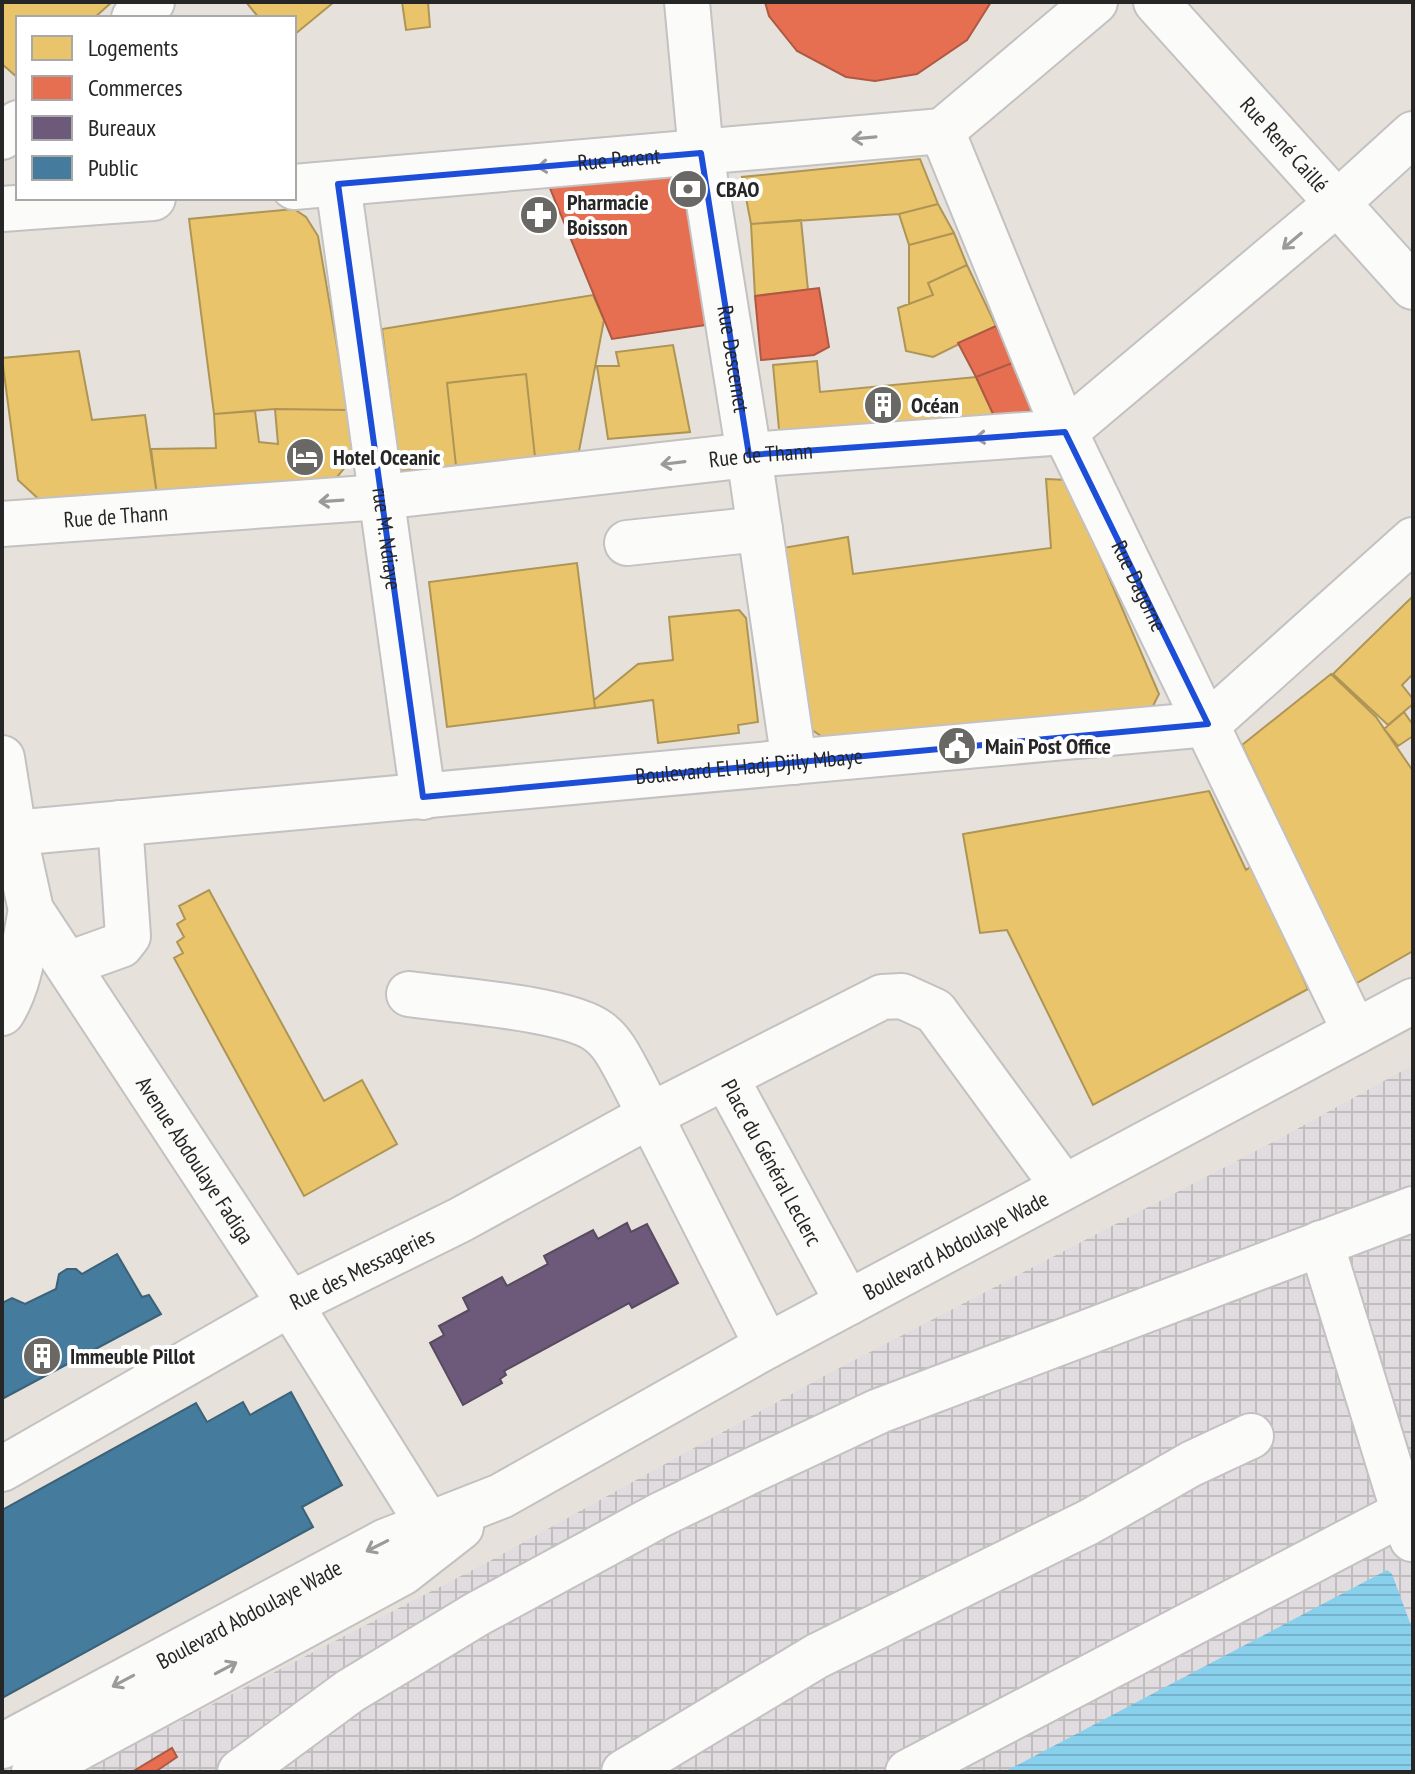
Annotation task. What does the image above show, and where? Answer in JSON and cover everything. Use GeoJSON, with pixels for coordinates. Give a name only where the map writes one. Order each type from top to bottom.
{"type":"FeatureCollection","features":[{"type":"Feature","properties":{"kind":"street"},"geometry":{"type":"LineString","coordinates":[[136,16],[152,2]]}},
{"type":"Feature","properties":{"kind":"street","name":"Rue Descemet"},"geometry":{"type":"LineString","coordinates":[[687,2],[701,153],[794,762]]}},
{"type":"Feature","properties":{"kind":"street"},"geometry":{"type":"LineString","coordinates":[[942,131],[1095,2]]}},
{"type":"Feature","properties":{"kind":"street","name":"Rue René Caillé"},"geometry":{"type":"LineString","coordinates":[[1156,2],[1413,287]]}},
{"type":"Feature","properties":{"kind":"street","name":"Rue Parent"},"geometry":{"type":"LineString","coordinates":[[296,187],[942,131]]}},
{"type":"Feature","properties":{"kind":"street","name":"Rue Dagorne"},"geometry":{"type":"LineString","coordinates":[[942,131],[1065,432],[1355,1032]]}},
{"type":"Feature","properties":{"kind":"street"},"geometry":{"type":"LineString","coordinates":[[1065,432],[1336,204],[1413,134]]}},
{"type":"Feature","properties":{"kind":"street","name":"rue M. Ndiaye"},"geometry":{"type":"LineString","coordinates":[[338,184],[423,797]]}},
{"type":"Feature","properties":{"kind":"street"},"geometry":{"type":"LineString","coordinates":[[2,209],[126,200]]}},
{"type":"Feature","properties":{"kind":"street","name":"Rue de Thann"},"geometry":{"type":"LineString","coordinates":[[2,524],[381,497],[749,455],[1065,432]]}},
{"type":"Feature","properties":{"kind":"street"},"geometry":{"type":"LineString","coordinates":[[627,543],[760,529]]}},
{"type":"Feature","properties":{"kind":"street"},"geometry":{"type":"LineString","coordinates":[[1208,724],[1413,540]]}},
{"type":"Feature","properties":{"kind":"street","name":"Boulevard El Hadj Djily Mbaye"},"geometry":{"type":"LineString","coordinates":[[14,833],[1208,724]]}},
{"type":"Feature","properties":{"kind":"street","name":"Avenue Abdoulaye Fadiga"},"geometry":{"type":"LineString","coordinates":[[2,758],[31,910],[290,1304],[435,1534]]}},
{"type":"Feature","properties":{"kind":"street"},"geometry":{"type":"LineString","coordinates":[[68,964],[121,945],[128,936],[120,823]]}},
{"type":"Feature","properties":{"kind":"street"},"geometry":{"type":"LineString","coordinates":[[2,1013],[16,982],[31,910]]}},
{"type":"Feature","properties":{"kind":"street"},"geometry":{"type":"LineString","coordinates":[[409,994],[541,1012],[573,1019],[598,1031],[615,1050],[767,1346]]}},
{"type":"Feature","properties":{"kind":"street","name":"Place du Général Leclerc"},"geometry":{"type":"LineString","coordinates":[[848,1303],[726,1078],[882,997],[902,996],[935,1011],[1063,1186]]}},
{"type":"Feature","properties":{"kind":"street","name":"Boulevard Abdoulaye Wade"},"geometry":{"type":"LineString","coordinates":[[34,1772],[402,1573],[435,1534],[767,1346],[1413,1001]]}},
{"type":"Feature","properties":{"kind":"street","name":"Rue des Messageries"},"geometry":{"type":"LineString","coordinates":[[2,1469],[290,1304],[460,1220],[649,1116],[726,1078]]}},
{"type":"Feature","properties":{"kind":"street"},"geometry":{"type":"LineString","coordinates":[[240,1772],[350,1691],[477,1614],[660,1515],[879,1411],[1413,1209]]}},
{"type":"Feature","properties":{"kind":"street"},"geometry":{"type":"LineString","coordinates":[[908,1772],[1408,1527],[1321,1243]]}},
{"type":"Feature","properties":{"kind":"street"},"geometry":{"type":"LineString","coordinates":[[624,1772],[817,1656],[1089,1522],[1191,1464],[1251,1436]]}},
{"type":"Feature","properties":{"kind":"street","name":"Boulevard Abdoulaye Wade"},"geometry":{"type":"LineString","coordinates":[[2,1746],[386,1541],[435,1534]]}},
{"type":"Feature","properties":{"kind":"highlighted area"},"geometry":{"type":"Polygon","coordinates":[[[701,153],[749,455],[1065,432],[1208,724],[423,797],[338,184],[701,153]]]}},
{"type":"Feature","properties":{"kind":"shaded area"},"geometry":{"type":"Polygon","coordinates":[[[1413,1065],[1413,1772],[81,1772],[488,1562],[826,1375],[1277,1140],[1413,1065]]]}},
{"type":"Feature","properties":{"kind":"water"},"geometry":{"type":"Polygon","coordinates":[[[1387,1570],[1392,1574],[1413,1631],[1413,1772],[1004,1772],[1387,1570]]]}},
{"type":"Feature","properties":{"kind":"building: Logements"},"geometry":{"type":"Polygon","coordinates":[[[2,2],[112,2],[96,16],[16,16],[16,76],[2,64],[2,2]]]}},
{"type":"Feature","properties":{"kind":"building: Logements"},"geometry":{"type":"Polygon","coordinates":[[[246,2],[334,2],[296,33],[296,16],[257,16],[246,2]]]}},
{"type":"Feature","properties":{"kind":"building: Logements"},"geometry":{"type":"Polygon","coordinates":[[[402,2],[428,2],[430,27],[406,30],[402,2]]]}},
{"type":"Feature","properties":{"kind":"building: Logements"},"geometry":{"type":"Polygon","coordinates":[[[920,159],[938,204],[899,214],[751,224],[742,177],[920,159]]]}},
{"type":"Feature","properties":{"kind":"building: Logements"},"geometry":{"type":"Polygon","coordinates":[[[938,204],[954,233],[909,245],[899,214],[938,204]]]}},
{"type":"Feature","properties":{"kind":"building: Logements"},"geometry":{"type":"Polygon","coordinates":[[[294,209],[306,217],[318,236],[348,410],[275,409],[214,414],[189,219],[294,209]]]}},
{"type":"Feature","properties":{"kind":"building: Logements"},"geometry":{"type":"Polygon","coordinates":[[[801,220],[808,290],[755,296],[751,224],[801,220]]]}},
{"type":"Feature","properties":{"kind":"building: Logements"},"geometry":{"type":"Polygon","coordinates":[[[954,233],[967,265],[928,283],[933,295],[909,304],[909,245],[954,233]]]}},
{"type":"Feature","properties":{"kind":"building: Logements"},"geometry":{"type":"Polygon","coordinates":[[[967,265],[996,326],[933,357],[906,351],[898,308],[933,295],[928,283],[967,265]]]}},
{"type":"Feature","properties":{"kind":"building: Logements"},"geometry":{"type":"Polygon","coordinates":[[[593,295],[604,320],[579,451],[535,457],[526,374],[447,383],[456,466],[400,471],[382,329],[593,295]]]}},
{"type":"Feature","properties":{"kind":"building: Logements"},"geometry":{"type":"Polygon","coordinates":[[[673,345],[690,432],[608,439],[597,366],[619,366],[616,352],[673,345]]]}},
{"type":"Feature","properties":{"kind":"building: Logements"},"geometry":{"type":"Polygon","coordinates":[[[79,351],[92,420],[145,415],[157,495],[44,504],[18,480],[2,358],[79,351]]]}},
{"type":"Feature","properties":{"kind":"building: Logements","name":"Océan"},"geometry":{"type":"Polygon","coordinates":[[[817,361],[820,392],[976,377],[995,418],[780,440],[773,365],[817,361]]]}},
{"type":"Feature","properties":{"kind":"building: Logements"},"geometry":{"type":"Polygon","coordinates":[[[526,374],[535,457],[456,466],[447,383],[526,374]]]}},
{"type":"Feature","properties":{"kind":"building: Logements"},"geometry":{"type":"Polygon","coordinates":[[[275,409],[348,410],[359,450],[333,482],[157,495],[151,449],[216,448],[214,414],[255,411],[259,442],[278,444],[275,409]]]}},
{"type":"Feature","properties":{"kind":"building: Logements"},"geometry":{"type":"Polygon","coordinates":[[[1046,479],[1067,480],[1159,694],[1147,718],[833,744],[812,730],[783,548],[848,537],[853,574],[1051,548],[1046,479]]]}},
{"type":"Feature","properties":{"kind":"building: Logements"},"geometry":{"type":"Polygon","coordinates":[[[577,563],[595,708],[447,727],[429,582],[577,563]]]}},
{"type":"Feature","properties":{"kind":"building: Logements"},"geometry":{"type":"Polygon","coordinates":[[[1413,596],[1413,674],[1402,685],[1413,699],[1413,704],[1388,725],[1333,674],[1413,596]]]}},
{"type":"Feature","properties":{"kind":"building: Logements"},"geometry":{"type":"Polygon","coordinates":[[[739,610],[746,618],[758,722],[738,725],[739,733],[658,743],[653,700],[595,708],[594,700],[638,664],[673,660],[669,617],[739,610]]]}},
{"type":"Feature","properties":{"kind":"building: Logements"},"geometry":{"type":"Polygon","coordinates":[[[1331,674],[1376,717],[1413,771],[1413,951],[1355,984],[1242,745],[1331,674]]]}},
{"type":"Feature","properties":{"kind":"building: Logements"},"geometry":{"type":"Polygon","coordinates":[[[1404,712],[1413,725],[1413,736],[1398,746],[1384,729],[1404,712]]]}},
{"type":"Feature","properties":{"kind":"building: Logements"},"geometry":{"type":"Polygon","coordinates":[[[1209,791],[1246,870],[1253,865],[1308,989],[1093,1105],[1007,930],[980,933],[963,834],[1209,791]]]}},
{"type":"Feature","properties":{"kind":"building: Logements"},"geometry":{"type":"Polygon","coordinates":[[[209,890],[324,1101],[362,1080],[397,1144],[304,1196],[174,958],[183,953],[177,942],[184,937],[177,924],[185,919],[179,906],[209,890]]]}},
{"type":"Feature","properties":{"kind":"building: Commerces"},"geometry":{"type":"Polygon","coordinates":[[[765,2],[991,2],[967,40],[917,74],[875,81],[846,77],[797,51],[769,16],[765,2]]]}},
{"type":"Feature","properties":{"kind":"building: Commerces"},"geometry":{"type":"Polygon","coordinates":[[[679,176],[699,208],[713,324],[612,339],[549,186],[679,176]]]}},
{"type":"Feature","properties":{"kind":"building: Commerces"},"geometry":{"type":"Polygon","coordinates":[[[819,288],[829,347],[814,355],[761,360],[755,296],[819,288]]]}},
{"type":"Feature","properties":{"kind":"building: Commerces"},"geometry":{"type":"Polygon","coordinates":[[[996,326],[1015,362],[976,377],[958,343],[996,326]]]}},
{"type":"Feature","properties":{"kind":"building: Commerces"},"geometry":{"type":"Polygon","coordinates":[[[1015,362],[1033,410],[995,418],[976,377],[1015,362]]]}},
{"type":"Feature","properties":{"kind":"building: Commerces"},"geometry":{"type":"Polygon","coordinates":[[[172,1748],[177,1757],[155,1772],[132,1772],[172,1748]]]}},
{"type":"Feature","properties":{"kind":"building: Bureaux"},"geometry":{"type":"Polygon","coordinates":[[[627,1223],[631,1232],[647,1224],[678,1283],[632,1308],[629,1303],[504,1371],[506,1375],[500,1379],[502,1383],[463,1405],[430,1343],[444,1335],[439,1326],[469,1310],[463,1298],[502,1277],[507,1286],[548,1264],[544,1256],[593,1230],[598,1239],[627,1223]]]}},
{"type":"Feature","properties":{"kind":"building: Public","name":"Immeuble Pillot"},"geometry":{"type":"Polygon","coordinates":[[[117,1254],[142,1297],[149,1295],[161,1314],[2,1399],[4,1302],[12,1298],[25,1304],[56,1289],[59,1274],[67,1269],[76,1269],[82,1274],[117,1254]]]}},
{"type":"Feature","properties":{"kind":"building: Public"},"geometry":{"type":"Polygon","coordinates":[[[291,1392],[342,1485],[302,1507],[313,1527],[2,1698],[2,1510],[196,1403],[207,1422],[243,1402],[250,1415],[291,1392]]]}},
{"type":"Feature","properties":{"kind":"place","name":"CBAO"},"geometry":{"type":"Point","coordinates":[688,189]}},
{"type":"Feature","properties":{"kind":"place","name":"Pharmacie Boisson"},"geometry":{"type":"Point","coordinates":[539,215]}},
{"type":"Feature","properties":{"kind":"place","name":"Océan"},"geometry":{"type":"Point","coordinates":[883,405]}},
{"type":"Feature","properties":{"kind":"place","name":"Hotel Oceanic"},"geometry":{"type":"Point","coordinates":[305,457]}},
{"type":"Feature","properties":{"kind":"place","name":"Main Post Office"},"geometry":{"type":"Point","coordinates":[957,746]}},
{"type":"Feature","properties":{"kind":"place","name":"Immeuble Pillot"},"geometry":{"type":"Point","coordinates":[42,1356]}}]}
